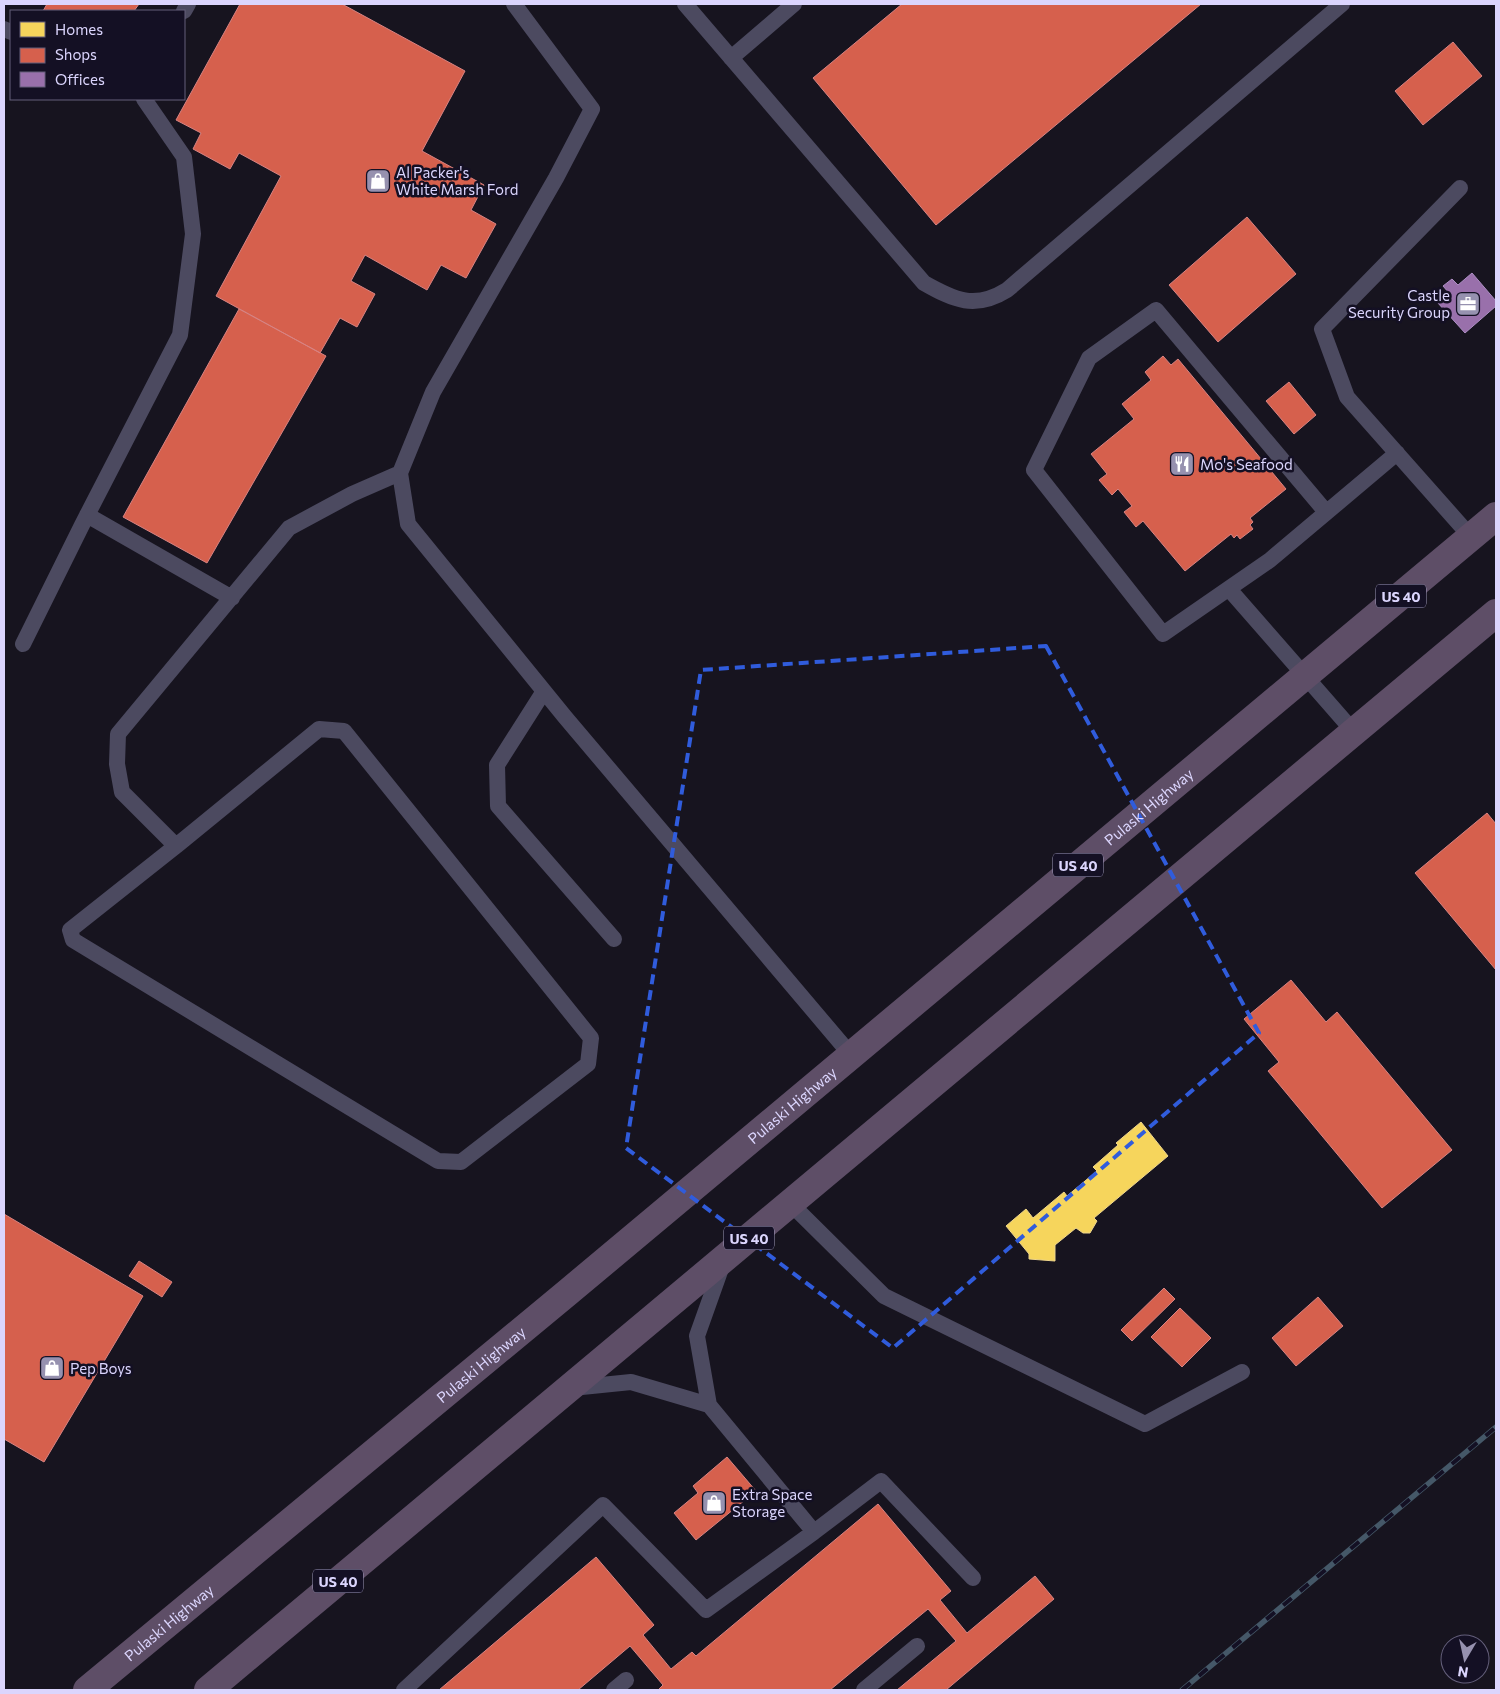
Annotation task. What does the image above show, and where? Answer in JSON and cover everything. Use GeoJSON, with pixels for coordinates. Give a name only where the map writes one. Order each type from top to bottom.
{"type":"FeatureCollection","features":[{"type":"Feature","properties":{"kind":"highway","name":"Pulaski Highway"},"geometry":{"type":"LineString","coordinates":[[87,1690],[1496,516]]}},
{"type":"Feature","properties":{"kind":"highway","name":"US 40"},"geometry":{"type":"LineString","coordinates":[[208,1690],[1496,613]]}},
{"type":"Feature","properties":{"kind":"lane"},"geometry":{"type":"LineString","coordinates":[[514,4],[592,109],[556,178],[434,392],[400,473],[408,524],[544,691],[851,1055]]}},
{"type":"Feature","properties":{"kind":"lane"},"geometry":{"type":"LineString","coordinates":[[685,4],[924,283],[949,297],[970,302],[994,298],[1007,290],[1342,4]]}},
{"type":"Feature","properties":{"kind":"lane"},"geometry":{"type":"LineString","coordinates":[[731,58],[794,4]]}},
{"type":"Feature","properties":{"kind":"lane"},"geometry":{"type":"LineString","coordinates":[[23,644],[86,515],[180,335],[193,234],[184,157],[145,100]]}},
{"type":"Feature","properties":{"kind":"lane"},"geometry":{"type":"LineString","coordinates":[[1460,188],[1322,329],[1347,397],[1471,537]]}},
{"type":"Feature","properties":{"kind":"lane"},"geometry":{"type":"LineString","coordinates":[[1326,512],[1156,310],[1089,358],[1034,470],[1162,634],[1270,560],[1397,453]]}},
{"type":"Feature","properties":{"kind":"lane"},"geometry":{"type":"LineString","coordinates":[[176,846],[122,792],[117,764],[118,734],[289,528],[352,494],[400,473]]}},
{"type":"Feature","properties":{"kind":"lane"},"geometry":{"type":"LineString","coordinates":[[86,515],[232,598]]}},
{"type":"Feature","properties":{"kind":"lane"},"geometry":{"type":"LineString","coordinates":[[1229,589],[1354,732]]}},
{"type":"Feature","properties":{"kind":"lane"},"geometry":{"type":"LineString","coordinates":[[544,691],[497,765],[498,806],[614,939]]}},
{"type":"Feature","properties":{"kind":"lane"},"geometry":{"type":"LineString","coordinates":[[320,729],[344,731],[591,1038],[588,1064],[461,1162],[438,1161],[73,940],[70,930],[176,846],[320,729]]}},
{"type":"Feature","properties":{"kind":"lane"},"geometry":{"type":"LineString","coordinates":[[790,1203],[884,1296],[1145,1424],[1242,1372]]}},
{"type":"Feature","properties":{"kind":"lane"},"geometry":{"type":"LineString","coordinates":[[724,1258],[697,1336],[709,1405],[814,1532]]}},
{"type":"Feature","properties":{"kind":"lane"},"geometry":{"type":"LineString","coordinates":[[568,1389],[631,1382],[709,1405]]}},
{"type":"Feature","properties":{"kind":"lane"},"geometry":{"type":"LineString","coordinates":[[404,1690],[603,1505],[706,1610],[881,1481],[974,1578]]}},
{"type":"Feature","properties":{"kind":"lane"},"geometry":{"type":"LineString","coordinates":[[864,1690],[917,1646]]}},
{"type":"Feature","properties":{"kind":"highlighted area"},"geometry":{"type":"Polygon","coordinates":[[[1046,646],[1259,1033],[893,1348],[626,1148],[701,670],[1046,646]]]}},
{"type":"Feature","properties":{"kind":"building: Homes"},"geometry":{"type":"Polygon","coordinates":[[[1141,1122],[1168,1156],[1094,1218],[1097,1221],[1090,1233],[1083,1233],[1076,1228],[1055,1245],[1055,1261],[1029,1259],[1029,1254],[1006,1226],[1026,1209],[1033,1218],[1064,1192],[1067,1196],[1097,1171],[1093,1167],[1118,1145],[1116,1143],[1141,1122]]]}},
{"type":"Feature","properties":{"kind":"building: Shops"},"geometry":{"type":"Polygon","coordinates":[[[47,4],[139,4],[135,10],[44,10],[47,4]]]}},
{"type":"Feature","properties":{"kind":"building: Shops","name":"Al Packer's White Marsh Ford"},"geometry":{"type":"Polygon","coordinates":[[[240,4],[342,4],[465,71],[422,151],[484,185],[471,210],[496,224],[466,278],[441,265],[427,290],[365,255],[351,281],[375,294],[357,327],[340,318],[320,353],[216,296],[281,176],[239,153],[230,169],[193,149],[201,133],[176,120],[240,4]]]}},
{"type":"Feature","properties":{"kind":"building: Shops"},"geometry":{"type":"Polygon","coordinates":[[[902,4],[1201,4],[936,225],[813,78],[902,4]]]}},
{"type":"Feature","properties":{"kind":"building: Shops"},"geometry":{"type":"Polygon","coordinates":[[[1453,42],[1482,76],[1423,125],[1395,91],[1453,42]]]}},
{"type":"Feature","properties":{"kind":"building: Shops"},"geometry":{"type":"Polygon","coordinates":[[[1247,217],[1296,274],[1218,342],[1169,285],[1247,217]]]}},
{"type":"Feature","properties":{"kind":"building: Shops"},"geometry":{"type":"Polygon","coordinates":[[[239,309],[326,356],[207,563],[123,517],[239,309]]]}},
{"type":"Feature","properties":{"kind":"building: Shops","name":"Mo's Seafood"},"geometry":{"type":"Polygon","coordinates":[[[1163,356],[1171,365],[1178,359],[1286,489],[1250,518],[1253,522],[1250,525],[1253,529],[1240,539],[1237,535],[1234,538],[1231,534],[1185,571],[1143,521],[1136,527],[1124,512],[1132,506],[1118,489],[1112,495],[1099,480],[1107,474],[1091,454],[1134,419],[1122,404],[1151,380],[1145,372],[1163,356]]]}},
{"type":"Feature","properties":{"kind":"building: Shops"},"geometry":{"type":"Polygon","coordinates":[[[1289,382],[1316,415],[1294,434],[1266,401],[1289,382]]]}},
{"type":"Feature","properties":{"kind":"building: Shops"},"geometry":{"type":"Polygon","coordinates":[[[1487,813],[1496,824],[1496,970],[1415,873],[1487,813]]]}},
{"type":"Feature","properties":{"kind":"building: Shops"},"geometry":{"type":"Polygon","coordinates":[[[1291,980],[1326,1022],[1337,1012],[1452,1150],[1382,1208],[1268,1071],[1279,1062],[1244,1019],[1291,980]]]}},
{"type":"Feature","properties":{"kind":"building: Shops","name":"Pep Boys"},"geometry":{"type":"Polygon","coordinates":[[[4,1214],[143,1296],[44,1462],[4,1439],[4,1214]]]}},
{"type":"Feature","properties":{"kind":"building: Shops"},"geometry":{"type":"Polygon","coordinates":[[[139,1261],[172,1282],[162,1297],[129,1276],[139,1261]]]}},
{"type":"Feature","properties":{"kind":"building: Shops"},"geometry":{"type":"Polygon","coordinates":[[[1164,1288],[1175,1299],[1132,1341],[1121,1330],[1164,1288]]]}},
{"type":"Feature","properties":{"kind":"building: Shops"},"geometry":{"type":"Polygon","coordinates":[[[1318,1297],[1343,1326],[1296,1366],[1272,1338],[1318,1297]]]}},
{"type":"Feature","properties":{"kind":"building: Shops"},"geometry":{"type":"Polygon","coordinates":[[[1180,1308],[1211,1338],[1182,1367],[1151,1337],[1180,1308]]]}},
{"type":"Feature","properties":{"kind":"building: Shops","name":"Extra Space Storage"},"geometry":{"type":"Polygon","coordinates":[[[727,1457],[756,1491],[696,1540],[674,1513],[698,1493],[693,1486],[727,1457]]]}},
{"type":"Feature","properties":{"kind":"building: Shops"},"geometry":{"type":"Polygon","coordinates":[[[878,1504],[951,1591],[940,1600],[967,1633],[1035,1576],[1054,1599],[946,1690],[897,1690],[956,1641],[928,1609],[830,1690],[658,1690],[663,1685],[630,1646],[578,1690],[439,1690],[596,1557],[654,1625],[643,1635],[671,1669],[692,1652],[696,1656],[878,1504]]]}},
{"type":"Feature","properties":{"kind":"building: Offices","name":"Castle Security Group"},"geometry":{"type":"Polygon","coordinates":[[[1472,273],[1496,301],[1496,306],[1465,333],[1437,302],[1449,293],[1443,286],[1452,279],[1458,285],[1472,273]]]}},
{"type":"Feature","properties":{"kind":"railway"},"geometry":{"type":"LineString","coordinates":[[1182,1690],[1496,1427]]}},
{"type":"Feature","properties":{"kind":"place","name":"Al Packer's White Marsh Ford"},"geometry":{"type":"Point","coordinates":[378,181]}},
{"type":"Feature","properties":{"kind":"place","name":"Castle Security Group"},"geometry":{"type":"Point","coordinates":[1468,304]}},
{"type":"Feature","properties":{"kind":"place","name":"Mo's Seafood"},"geometry":{"type":"Point","coordinates":[1182,464]}},
{"type":"Feature","properties":{"kind":"place","name":"Pep Boys"},"geometry":{"type":"Point","coordinates":[52,1368]}},
{"type":"Feature","properties":{"kind":"place","name":"Extra Space Storage"},"geometry":{"type":"Point","coordinates":[714,1503]}}]}
